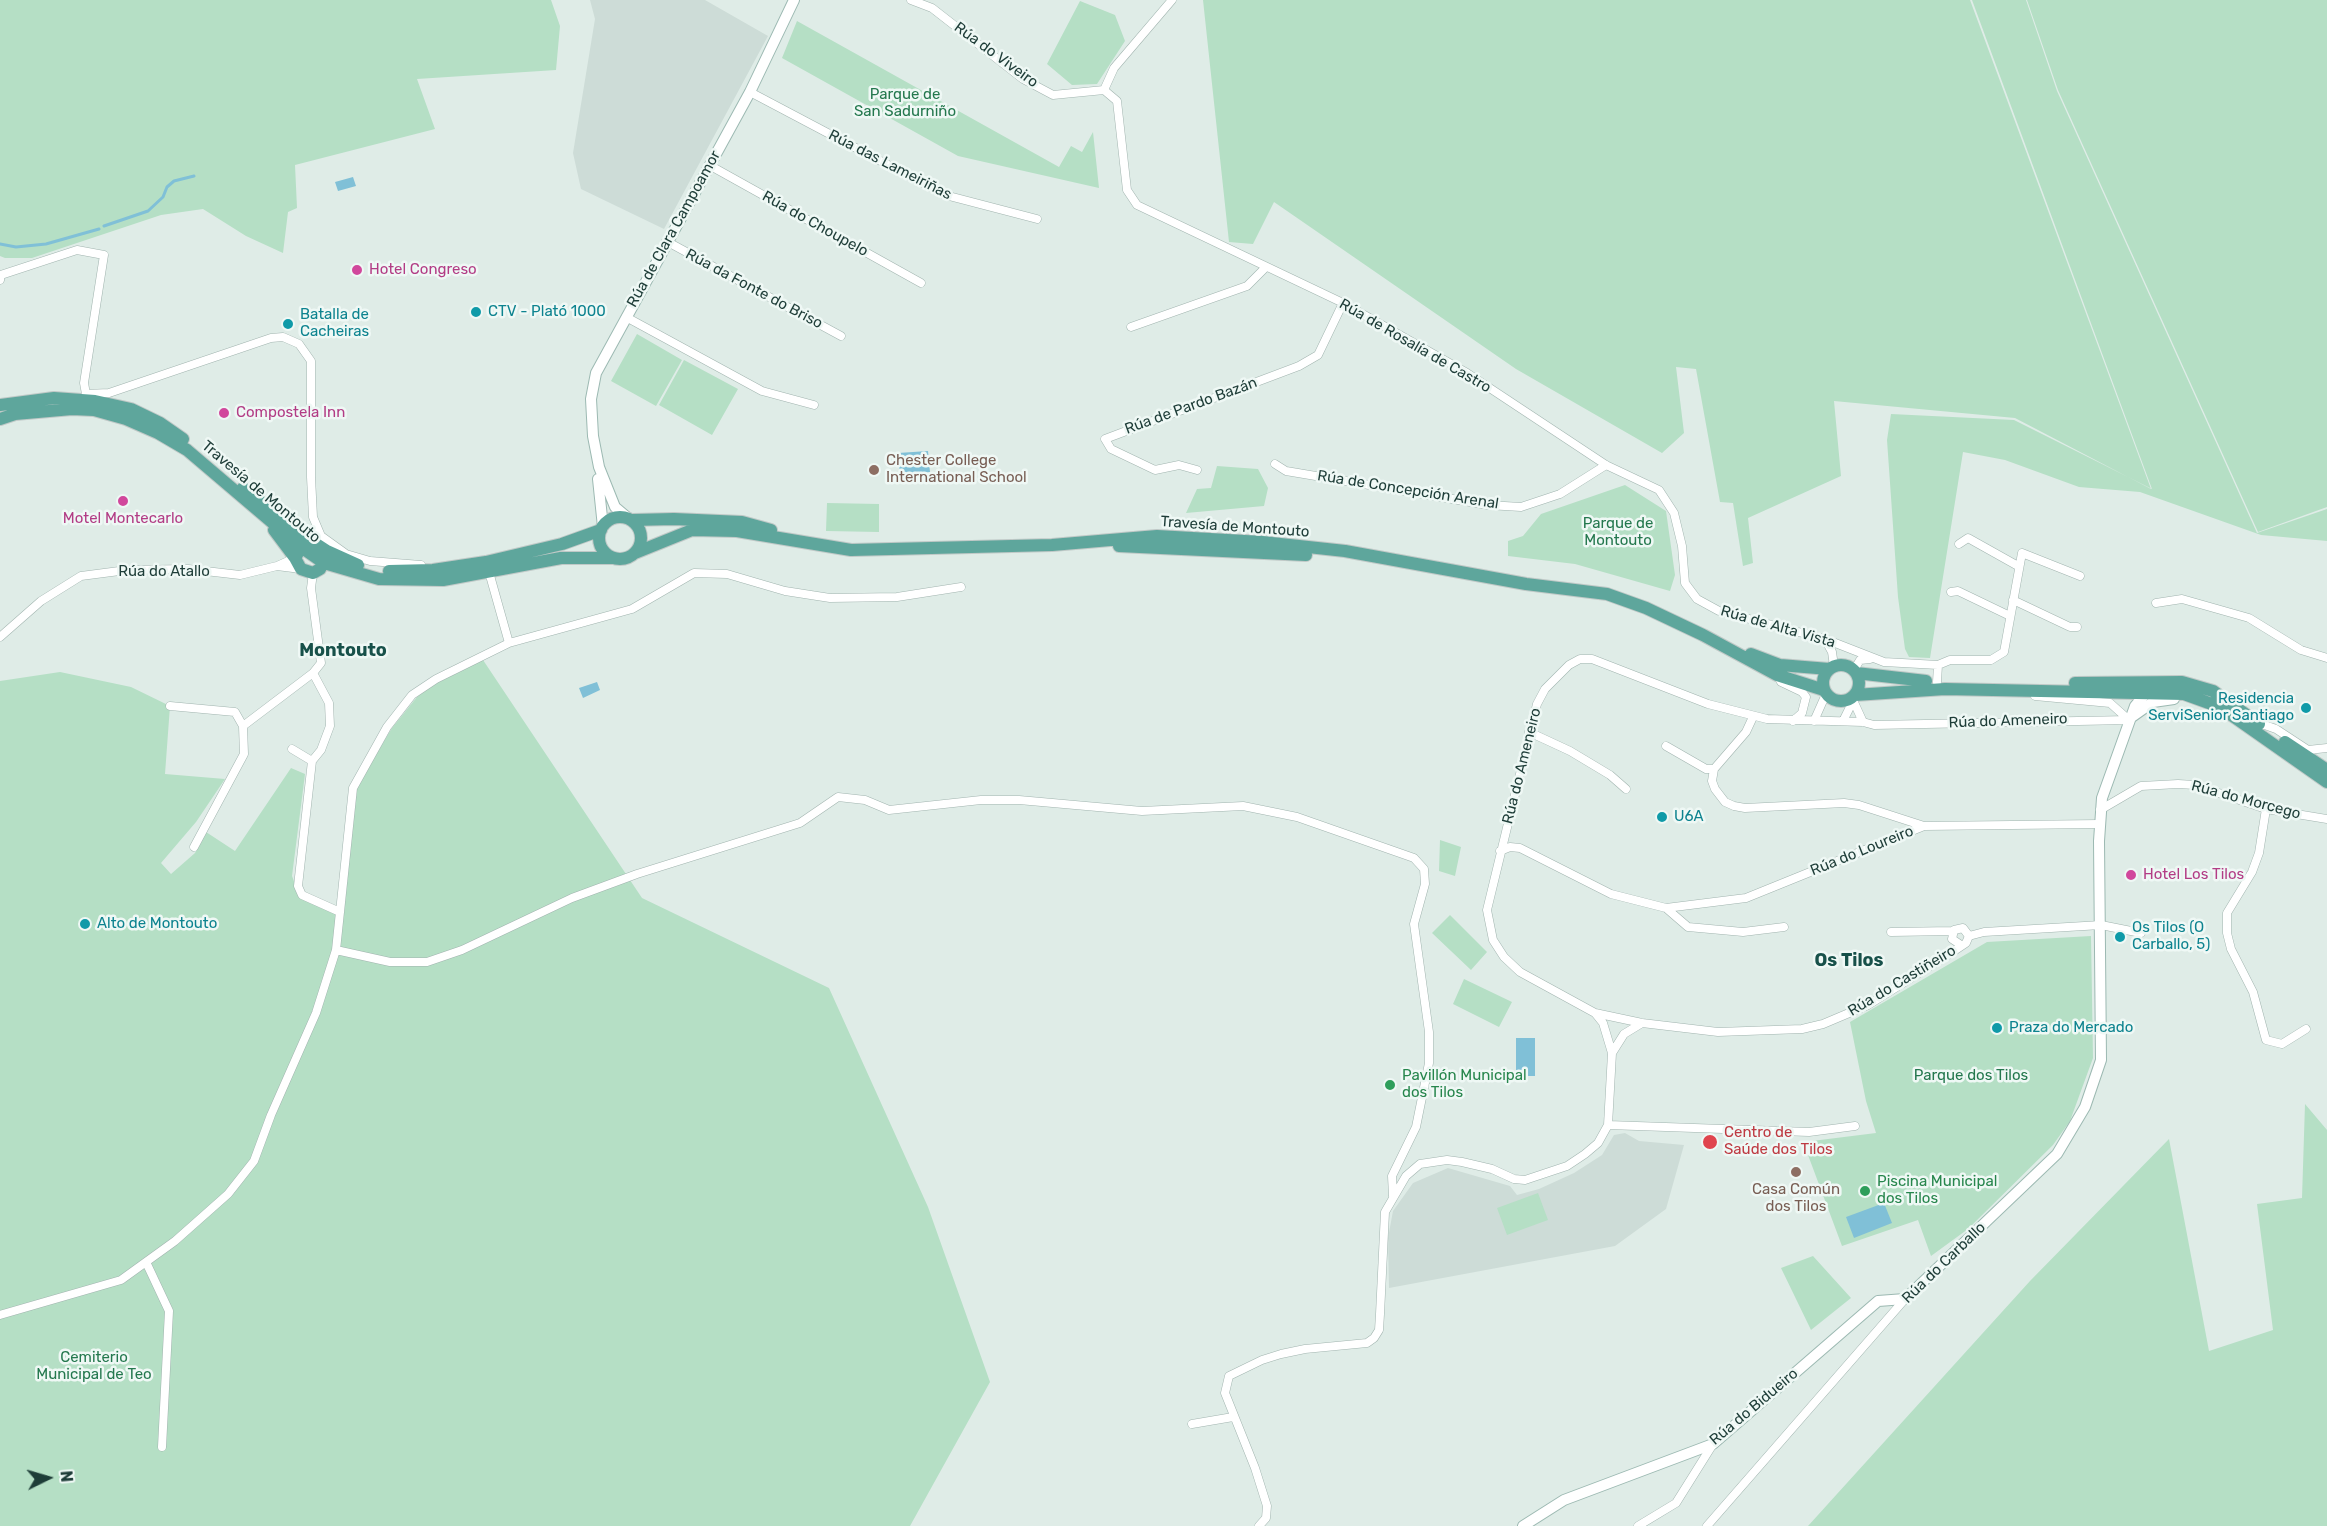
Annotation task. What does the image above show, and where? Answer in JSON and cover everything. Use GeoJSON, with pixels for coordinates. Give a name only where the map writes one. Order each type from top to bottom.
{"type":"FeatureCollection","features":[{"type":"Feature","properties":{"kind":"main road","name":"Travesía de Montouto"},"geometry":{"type":"LineString","coordinates":[[0,405],[54,398],[95,401],[130,409],[159,423],[191,445],[304,542]]}},
{"type":"Feature","properties":{"kind":"main road","name":"Travesía de Montouto"},"geometry":{"type":"LineString","coordinates":[[0,419],[15,414],[72,409],[94,410],[126,419],[158,433],[187,450],[252,507],[326,557],[381,572],[487,567],[561,558],[625,558],[692,530],[737,531],[851,550],[1052,545],[1157,536],[1262,542],[1345,551],[1414,565],[1607,594],[1646,608],[1777,675],[1825,692]]}},
{"type":"Feature","properties":{"kind":"main road"},"geometry":{"type":"LineString","coordinates":[[252,507],[276,532],[303,567],[320,569],[326,557]]}},
{"type":"Feature","properties":{"kind":"main road"},"geometry":{"type":"LineString","coordinates":[[629,519],[641,536],[635,553]]}},
{"type":"Feature","properties":{"kind":"main road","name":"Travesía de Montouto"},"geometry":{"type":"LineString","coordinates":[[487,567],[562,544],[602,528],[611,520],[674,519],[742,522],[798,537],[809,543]]}},
{"type":"Feature","properties":{"kind":"main road"},"geometry":{"type":"LineString","coordinates":[[602,528],[602,547],[614,558]]}},
{"type":"Feature","properties":{"kind":"main road"},"geometry":{"type":"LineString","coordinates":[[303,567],[304,542]]}},
{"type":"Feature","properties":{"kind":"main road","name":"Travesía de Montouto"},"geometry":{"type":"LineString","coordinates":[[1713,641],[1780,665],[1832,668]]}},
{"type":"Feature","properties":{"kind":"main road"},"geometry":{"type":"LineString","coordinates":[[2327,768],[2230,701],[2213,691],[2182,682],[1909,681],[1845,666],[1832,668],[1822,682],[1825,692],[1835,700],[1909,690],[1988,689],[2146,692],[2196,698],[2220,707],[2327,782]]}},
{"type":"Feature","properties":{"kind":"main road"},"geometry":{"type":"LineString","coordinates":[[1852,697],[1859,684],[1855,670]]}},
{"type":"Feature","properties":{"kind":"street","name":"Rúa de Clara Campoamor"},"geometry":{"type":"LineString","coordinates":[[598,467],[591,399],[596,373],[666,241],[750,92],[794,0]]}},
{"type":"Feature","properties":{"kind":"street","name":"Rúa do Viveiro"},"geometry":{"type":"LineString","coordinates":[[912,0],[932,8],[1023,79],[1053,95],[1104,90]]}},
{"type":"Feature","properties":{"kind":"street"},"geometry":{"type":"LineString","coordinates":[[1104,90],[1114,68],[1172,0]]}},
{"type":"Feature","properties":{"kind":"street","name":"Rúa de Rosalía de Castro"},"geometry":{"type":"LineString","coordinates":[[1104,90],[1117,101],[1127,190],[1137,205],[1343,303],[1467,373],[1606,465],[1659,490],[1674,513]]}},
{"type":"Feature","properties":{"kind":"street","name":"Rúa das Lameiriñas"},"geometry":{"type":"LineString","coordinates":[[750,92],[945,195],[1037,219]]}},
{"type":"Feature","properties":{"kind":"street","name":"Rúa do Choupelo"},"geometry":{"type":"LineString","coordinates":[[709,165],[921,283]]}},
{"type":"Feature","properties":{"kind":"street","name":"Rúa da Fonte do Briso"},"geometry":{"type":"LineString","coordinates":[[666,241],[841,336]]}},
{"type":"Feature","properties":{"kind":"street"},"geometry":{"type":"LineString","coordinates":[[0,280],[1,275],[78,250],[104,255],[84,383],[86,394],[109,393],[271,338],[283,337],[299,344],[311,361],[313,517],[321,536],[346,554],[370,561],[426,566],[487,567],[509,644]]}},
{"type":"Feature","properties":{"kind":"street"},"geometry":{"type":"LineString","coordinates":[[1131,327],[1246,286],[1266,267]]}},
{"type":"Feature","properties":{"kind":"street","name":"Rúa de Pardo Bazán"},"geometry":{"type":"LineString","coordinates":[[1197,470],[1179,465],[1155,470],[1111,449],[1105,439],[1299,366],[1318,356],[1343,303]]}},
{"type":"Feature","properties":{"kind":"street"},"geometry":{"type":"LineString","coordinates":[[626,317],[762,391],[814,405]]}},
{"type":"Feature","properties":{"kind":"street"},"geometry":{"type":"LineString","coordinates":[[71,395],[84,383]]}},
{"type":"Feature","properties":{"kind":"street","name":"Rúa de Concepción Arenal"},"geometry":{"type":"LineString","coordinates":[[1275,464],[1286,471],[1488,505],[1521,507],[1560,494],[1606,465]]}},
{"type":"Feature","properties":{"kind":"street"},"geometry":{"type":"LineString","coordinates":[[598,467],[615,507],[629,519]]}},
{"type":"Feature","properties":{"kind":"street"},"geometry":{"type":"LineString","coordinates":[[598,467],[602,528]]}},
{"type":"Feature","properties":{"kind":"street","name":"Rúa de Alta Vista"},"geometry":{"type":"LineString","coordinates":[[1674,513],[1682,546],[1685,583],[1697,599],[1719,611],[1825,639],[1875,659],[1895,663],[1938,665],[1950,660],[1992,660],[2004,652],[2018,566]]}},
{"type":"Feature","properties":{"kind":"street"},"geometry":{"type":"LineString","coordinates":[[1959,544],[1968,538],[2018,566],[2022,553],[2080,576]]}},
{"type":"Feature","properties":{"kind":"street","name":"Rúa do Atallo"},"geometry":{"type":"LineString","coordinates":[[0,637],[41,602],[81,576],[127,570],[188,569],[240,575],[277,566],[303,567]]}},
{"type":"Feature","properties":{"kind":"street","name":"Rúa do Atallo"},"geometry":{"type":"LineString","coordinates":[[277,566],[303,567]]}},
{"type":"Feature","properties":{"kind":"street"},"geometry":{"type":"LineString","coordinates":[[243,726],[313,674],[321,663],[311,588],[303,567]]}},
{"type":"Feature","properties":{"kind":"street"},"geometry":{"type":"LineString","coordinates":[[0,1315],[121,1280],[175,1241],[228,1194],[254,1161],[271,1115],[316,1013],[336,950],[353,788],[387,728],[412,696],[436,679],[509,644],[632,609],[694,573],[727,574],[785,591],[830,598],[897,597],[961,587]]}},
{"type":"Feature","properties":{"kind":"street"},"geometry":{"type":"LineString","coordinates":[[1951,592],[1958,591],[2010,616]]}},
{"type":"Feature","properties":{"kind":"street"},"geometry":{"type":"LineString","coordinates":[[2156,603],[2181,599],[2249,618],[2301,650],[2327,658]]}},
{"type":"Feature","properties":{"kind":"street"},"geometry":{"type":"LineString","coordinates":[[2013,600],[2070,627],[2077,627]]}},
{"type":"Feature","properties":{"kind":"street"},"geometry":{"type":"LineString","coordinates":[[1825,639],[1832,652],[1832,668]]}},
{"type":"Feature","properties":{"kind":"street","name":"Rúa de Alta Vista"},"geometry":{"type":"LineString","coordinates":[[1844,646],[1855,670]]}},
{"type":"Feature","properties":{"kind":"street","name":"Rúa do Ameneiro"},"geometry":{"type":"LineString","coordinates":[[1595,1013],[1520,972],[1504,957],[1493,940],[1487,910],[1528,732],[1537,704],[1545,689],[1569,665],[1580,659],[1610,664],[1708,704],[1753,717],[1793,721],[1843,721],[1874,725],[2129,720]]}},
{"type":"Feature","properties":{"kind":"street","name":"Rúa de Alta Vista"},"geometry":{"type":"LineString","coordinates":[[1855,670],[1860,660],[1875,659]]}},
{"type":"Feature","properties":{"kind":"street"},"geometry":{"type":"LineString","coordinates":[[1937,682],[1938,665]]}},
{"type":"Feature","properties":{"kind":"street"},"geometry":{"type":"LineString","coordinates":[[313,674],[329,703],[330,726],[321,750],[312,761],[298,886],[302,895],[340,912]]}},
{"type":"Feature","properties":{"kind":"street"},"geometry":{"type":"LineString","coordinates":[[1777,675],[1781,682],[1802,692],[1806,697],[1802,713],[1793,721]]}},
{"type":"Feature","properties":{"kind":"street"},"geometry":{"type":"LineString","coordinates":[[2146,692],[2157,687],[2174,687],[2230,701]]}},
{"type":"Feature","properties":{"kind":"street"},"geometry":{"type":"LineString","coordinates":[[1988,689],[2110,703],[2129,720],[2153,702],[2196,698]]}},
{"type":"Feature","properties":{"kind":"street"},"geometry":{"type":"LineString","coordinates":[[1814,721],[1825,692]]}},
{"type":"Feature","properties":{"kind":"street","name":"Rúa do Carballo"},"geometry":{"type":"LineString","coordinates":[[1707,1526],[1905,1299],[2057,1154],[2085,1107],[2101,1060],[2100,810],[2106,782],[2134,706],[2146,692]]}},
{"type":"Feature","properties":{"kind":"street"},"geometry":{"type":"LineString","coordinates":[[1843,721],[1852,697]]}},
{"type":"Feature","properties":{"kind":"street"},"geometry":{"type":"LineString","coordinates":[[1852,697],[1863,722]]}},
{"type":"Feature","properties":{"kind":"street"},"geometry":{"type":"LineString","coordinates":[[170,706],[235,712],[243,726],[244,754],[194,847]]}},
{"type":"Feature","properties":{"kind":"street"},"geometry":{"type":"LineString","coordinates":[[1753,717],[1746,732],[1714,769],[1712,781],[1714,789],[1725,802],[1745,808],[1851,804],[1924,826]]}},
{"type":"Feature","properties":{"kind":"street"},"geometry":{"type":"LineString","coordinates":[[2259,723],[2276,729],[2308,750],[2327,749],[2322,759],[2327,768]]}},
{"type":"Feature","properties":{"kind":"street"},"geometry":{"type":"LineString","coordinates":[[1528,732],[1570,751],[1610,775],[1626,789]]}},
{"type":"Feature","properties":{"kind":"street"},"geometry":{"type":"LineString","coordinates":[[1666,746],[1706,769],[1714,769]]}},
{"type":"Feature","properties":{"kind":"street"},"geometry":{"type":"LineString","coordinates":[[292,749],[312,761]]}},
{"type":"Feature","properties":{"kind":"street","name":"Rúa do Morcego"},"geometry":{"type":"LineString","coordinates":[[2100,810],[2141,786],[2178,784],[2195,785],[2266,808],[2327,819]]}},
{"type":"Feature","properties":{"kind":"street"},"geometry":{"type":"LineString","coordinates":[[336,950],[390,962],[427,962],[462,950],[572,898],[626,878],[800,823],[838,797],[865,800],[890,810],[981,800],[1142,811],[1244,806],[1297,817],[1414,858],[1424,869],[1425,884],[1414,924],[1429,1032],[1429,1063],[1416,1126],[1392,1176],[1393,1196]]}},
{"type":"Feature","properties":{"kind":"street"},"geometry":{"type":"LineString","coordinates":[[2266,808],[2259,853],[2252,872],[2227,913],[2227,933],[2231,949],[2253,992],[2266,1040],[2282,1044],[2306,1029]]}},
{"type":"Feature","properties":{"kind":"street","name":"Rúa do Loureiro"},"geometry":{"type":"LineString","coordinates":[[1500,851],[1510,847],[1520,848],[1611,894],[1666,908],[1746,898],[1924,826],[2100,824]]}},
{"type":"Feature","properties":{"kind":"street","name":"Rúa do Loureiro"},"geometry":{"type":"LineString","coordinates":[[1666,908],[1688,927],[1743,933],[1784,927]]}},
{"type":"Feature","properties":{"kind":"street","name":"Rúa do Castiñeiro"},"geometry":{"type":"LineString","coordinates":[[1969,936],[1984,932],[2101,926],[2141,933]]}},
{"type":"Feature","properties":{"kind":"street","name":"Rúa do Castiñeiro"},"geometry":{"type":"LineString","coordinates":[[1891,932],[1953,931],[1963,928],[1969,936]]}},
{"type":"Feature","properties":{"kind":"street","name":"Rúa do Castiñeiro"},"geometry":{"type":"LineString","coordinates":[[1953,931],[1954,942],[1961,945]]}},
{"type":"Feature","properties":{"kind":"street","name":"Rúa do Castiñeiro"},"geometry":{"type":"LineString","coordinates":[[1595,1013],[1642,1023],[1718,1032],[1754,1032],[1823,1024],[1868,1005],[1968,941],[1969,936]]}},
{"type":"Feature","properties":{"kind":"street"},"geometry":{"type":"LineString","coordinates":[[1259,1526],[1266,1518],[1267,1506],[1255,1468],[1225,1393],[1225,1384],[1229,1376],[1281,1354],[1305,1349],[1367,1343],[1374,1338],[1378,1330],[1380,1314],[1385,1212],[1406,1176],[1420,1164],[1433,1161],[1470,1163],[1514,1179],[1535,1178],[1567,1166],[1585,1155],[1598,1143],[1608,1125],[1612,1053],[1603,1023],[1595,1013]]}},
{"type":"Feature","properties":{"kind":"street"},"geometry":{"type":"LineString","coordinates":[[1612,1053],[1624,1034],[1642,1023]]}},
{"type":"Feature","properties":{"kind":"street"},"geometry":{"type":"LineString","coordinates":[[1608,1125],[1809,1132],[1855,1126]]}},
{"type":"Feature","properties":{"kind":"street"},"geometry":{"type":"LineString","coordinates":[[146,1262],[169,1311],[162,1448]]}},
{"type":"Feature","properties":{"kind":"street","name":"Rúa do Bidueiro"},"geometry":{"type":"LineString","coordinates":[[1523,1526],[1564,1500],[1713,1444],[1878,1301],[1905,1299]]}},
{"type":"Feature","properties":{"kind":"street"},"geometry":{"type":"LineString","coordinates":[[1192,1424],[1233,1417]]}},
{"type":"Feature","properties":{"kind":"street"},"geometry":{"type":"LineString","coordinates":[[1638,1526],[1677,1503],[1713,1444]]}},
{"type":"Feature","properties":{"kind":"shaded area"},"geometry":{"type":"Polygon","coordinates":[[[590,0],[705,0],[768,36],[664,229],[581,189],[573,153],[595,19],[590,0]]]}},
{"type":"Feature","properties":{"kind":"shaded area"},"geometry":{"type":"Polygon","coordinates":[[[1625,1133],[1639,1141],[1684,1145],[1666,1209],[1615,1246],[1389,1288],[1388,1238],[1393,1211],[1413,1183],[1448,1168],[1510,1186],[1517,1195],[1539,1189],[1574,1173],[1602,1155],[1614,1135],[1625,1133]]]}},
{"type":"Feature","properties":{"kind":"green space"},"geometry":{"type":"Polygon","coordinates":[[[0,0],[551,0],[560,26],[556,70],[417,79],[435,129],[295,165],[297,208],[288,212],[283,253],[246,236],[203,209],[161,215],[32,258],[5,258],[0,256],[0,0]]]}},
{"type":"Feature","properties":{"kind":"green space"},"geometry":{"type":"Polygon","coordinates":[[[1203,0],[1970,0],[2151,489],[2015,418],[1834,401],[1841,476],[1748,518],[1753,563],[1743,566],[1733,503],[1720,502],[1696,369],[1676,367],[1684,433],[1662,453],[1516,369],[1274,202],[1253,244],[1229,242],[1203,0]]]}},
{"type":"Feature","properties":{"kind":"green space"},"geometry":{"type":"Polygon","coordinates":[[[1972,0],[2026,0],[2057,91],[2257,533],[2327,509],[2327,541],[2261,535],[2140,492],[2079,487],[2005,460],[1963,452],[1930,658],[1909,657],[1905,649],[1898,597],[1887,440],[1891,414],[2014,420],[2152,489],[1972,0]]]}},
{"type":"Feature","properties":{"kind":"green space"},"geometry":{"type":"Polygon","coordinates":[[[2027,0],[2327,0],[2327,507],[2258,532],[2058,90],[2027,0]]]}},
{"type":"Feature","properties":{"kind":"green space"},"geometry":{"type":"Polygon","coordinates":[[[1080,1],[1115,15],[1125,41],[1097,84],[1072,85],[1047,64],[1080,1]]]}},
{"type":"Feature","properties":{"kind":"green space","name":"Parque de San Sadurniño"},"geometry":{"type":"Polygon","coordinates":[[[797,21],[1059,167],[1071,146],[1082,152],[1093,132],[1099,188],[958,156],[782,58],[797,21]]]}},
{"type":"Feature","properties":{"kind":"green space"},"geometry":{"type":"Polygon","coordinates":[[[637,334],[682,360],[656,406],[611,381],[637,334]]]}},
{"type":"Feature","properties":{"kind":"green space"},"geometry":{"type":"Polygon","coordinates":[[[684,360],[738,389],[712,435],[659,405],[684,360]]]}},
{"type":"Feature","properties":{"kind":"green space"},"geometry":{"type":"Polygon","coordinates":[[[1217,466],[1258,469],[1268,488],[1264,506],[1186,513],[1197,489],[1211,488],[1217,466]]]}},
{"type":"Feature","properties":{"kind":"green space","name":"Parque de Montouto"},"geometry":{"type":"Polygon","coordinates":[[[1625,485],[1666,511],[1675,575],[1670,591],[1575,564],[1508,556],[1508,541],[1523,536],[1541,514],[1625,485]]]}},
{"type":"Feature","properties":{"kind":"green space"},"geometry":{"type":"Polygon","coordinates":[[[827,503],[879,504],[879,532],[826,531],[827,503]]]}},
{"type":"Feature","properties":{"kind":"green space","name":"Cemiterio Municipal de Teo"},"geometry":{"type":"Polygon","coordinates":[[[481,657],[642,898],[829,988],[928,1207],[990,1382],[910,1526],[0,1526],[0,681],[60,672],[131,687],[170,706],[165,774],[225,779],[196,822],[161,863],[171,874],[195,853],[206,832],[235,851],[291,768],[305,774],[292,876],[300,897],[335,914],[344,911],[357,787],[370,764],[392,728],[417,697],[431,685],[481,657]]]}},
{"type":"Feature","properties":{"kind":"green space"},"geometry":{"type":"Polygon","coordinates":[[[1440,840],[1461,847],[1455,876],[1439,871],[1440,840]]]}},
{"type":"Feature","properties":{"kind":"green space"},"geometry":{"type":"Polygon","coordinates":[[[1450,915],[1487,952],[1471,970],[1432,933],[1450,915]]]}},
{"type":"Feature","properties":{"kind":"green space","name":"Parque dos Tilos"},"geometry":{"type":"Polygon","coordinates":[[[2091,936],[2093,1058],[2070,1121],[2053,1145],[1968,1229],[1931,1256],[1918,1220],[1842,1246],[1808,1155],[1812,1141],[1876,1133],[1866,1101],[1850,1022],[1987,942],[2091,936]]]}},
{"type":"Feature","properties":{"kind":"green space"},"geometry":{"type":"Polygon","coordinates":[[[1464,979],[1512,1002],[1499,1027],[1453,1004],[1464,979]]]}},
{"type":"Feature","properties":{"kind":"green space"},"geometry":{"type":"Polygon","coordinates":[[[2305,1104],[2327,1130],[2327,1526],[1808,1526],[2030,1281],[2169,1139],[2209,1351],[2273,1330],[2257,1204],[2302,1198],[2305,1104]]]}},
{"type":"Feature","properties":{"kind":"green space"},"geometry":{"type":"Polygon","coordinates":[[[1538,1193],[1548,1220],[1507,1235],[1497,1208],[1538,1193]]]}},
{"type":"Feature","properties":{"kind":"green space"},"geometry":{"type":"Polygon","coordinates":[[[1813,1256],[1851,1298],[1811,1330],[1781,1268],[1813,1256]]]}},
{"type":"Feature","properties":{"kind":"water"},"geometry":{"type":"Polygon","coordinates":[[[353,177],[356,186],[338,191],[335,182],[353,177]]]}},
{"type":"Feature","properties":{"kind":"water"},"geometry":{"type":"Polygon","coordinates":[[[928,451],[930,472],[900,475],[898,453],[928,451]]]}},
{"type":"Feature","properties":{"kind":"water"},"geometry":{"type":"Polygon","coordinates":[[[597,682],[600,690],[583,698],[579,688],[597,682]]]}},
{"type":"Feature","properties":{"kind":"water"},"geometry":{"type":"Polygon","coordinates":[[[1516,1038],[1535,1038],[1535,1076],[1516,1076],[1516,1038]]]}},
{"type":"Feature","properties":{"kind":"water"},"geometry":{"type":"Polygon","coordinates":[[[1884,1203],[1892,1223],[1854,1238],[1846,1217],[1884,1203]]]}},
{"type":"Feature","properties":{"kind":"waterway"},"geometry":{"type":"LineString","coordinates":[[104,226],[148,211],[163,197],[167,187],[174,181],[194,176]]}},
{"type":"Feature","properties":{"kind":"waterway"},"geometry":{"type":"LineString","coordinates":[[0,244],[16,247],[46,244],[99,229]]}},
{"type":"Feature","properties":{"kind":"place","name":"Hotel Congreso"},"geometry":{"type":"Point","coordinates":[357,270]}},
{"type":"Feature","properties":{"kind":"place","name":"CTV - Plató 1000"},"geometry":{"type":"Point","coordinates":[476,312]}},
{"type":"Feature","properties":{"kind":"place","name":"Batalla de Cacheiras"},"geometry":{"type":"Point","coordinates":[288,324]}},
{"type":"Feature","properties":{"kind":"place","name":"Compostela Inn"},"geometry":{"type":"Point","coordinates":[224,413]}},
{"type":"Feature","properties":{"kind":"place","name":"Chester College International School"},"geometry":{"type":"Point","coordinates":[874,470]}},
{"type":"Feature","properties":{"kind":"place","name":"Motel Montecarlo"},"geometry":{"type":"Point","coordinates":[123,501]}},
{"type":"Feature","properties":{"kind":"place","name":"Residencia ServiSenior Santiago"},"geometry":{"type":"Point","coordinates":[2306,708]}},
{"type":"Feature","properties":{"kind":"place","name":"U6A"},"geometry":{"type":"Point","coordinates":[1662,817]}},
{"type":"Feature","properties":{"kind":"place","name":"Hotel Los Tilos"},"geometry":{"type":"Point","coordinates":[2131,875]}},
{"type":"Feature","properties":{"kind":"place","name":"Alto de Montouto"},"geometry":{"type":"Point","coordinates":[85,924]}},
{"type":"Feature","properties":{"kind":"place","name":"Os Tilos (O Carballo, 5)"},"geometry":{"type":"Point","coordinates":[2120,937]}},
{"type":"Feature","properties":{"kind":"place","name":"Praza do Mercado"},"geometry":{"type":"Point","coordinates":[1997,1028]}},
{"type":"Feature","properties":{"kind":"place","name":"Pavillón Municipal dos Tilos"},"geometry":{"type":"Point","coordinates":[1390,1085]}},
{"type":"Feature","properties":{"kind":"place","name":"Centro de Saúde dos Tilos"},"geometry":{"type":"Point","coordinates":[1710,1142]}},
{"type":"Feature","properties":{"kind":"place","name":"Casa Común dos Tilos"},"geometry":{"type":"Point","coordinates":[1796,1172]}},
{"type":"Feature","properties":{"kind":"place","name":"Piscina Municipal dos Tilos"},"geometry":{"type":"Point","coordinates":[1865,1191]}},
{"type":"Feature","properties":{"kind":"district","name":"Montouto"},"geometry":{"type":"Point","coordinates":[343,651]}},
{"type":"Feature","properties":{"kind":"district","name":"Os Tilos"},"geometry":{"type":"Point","coordinates":[1849,961]}}]}
